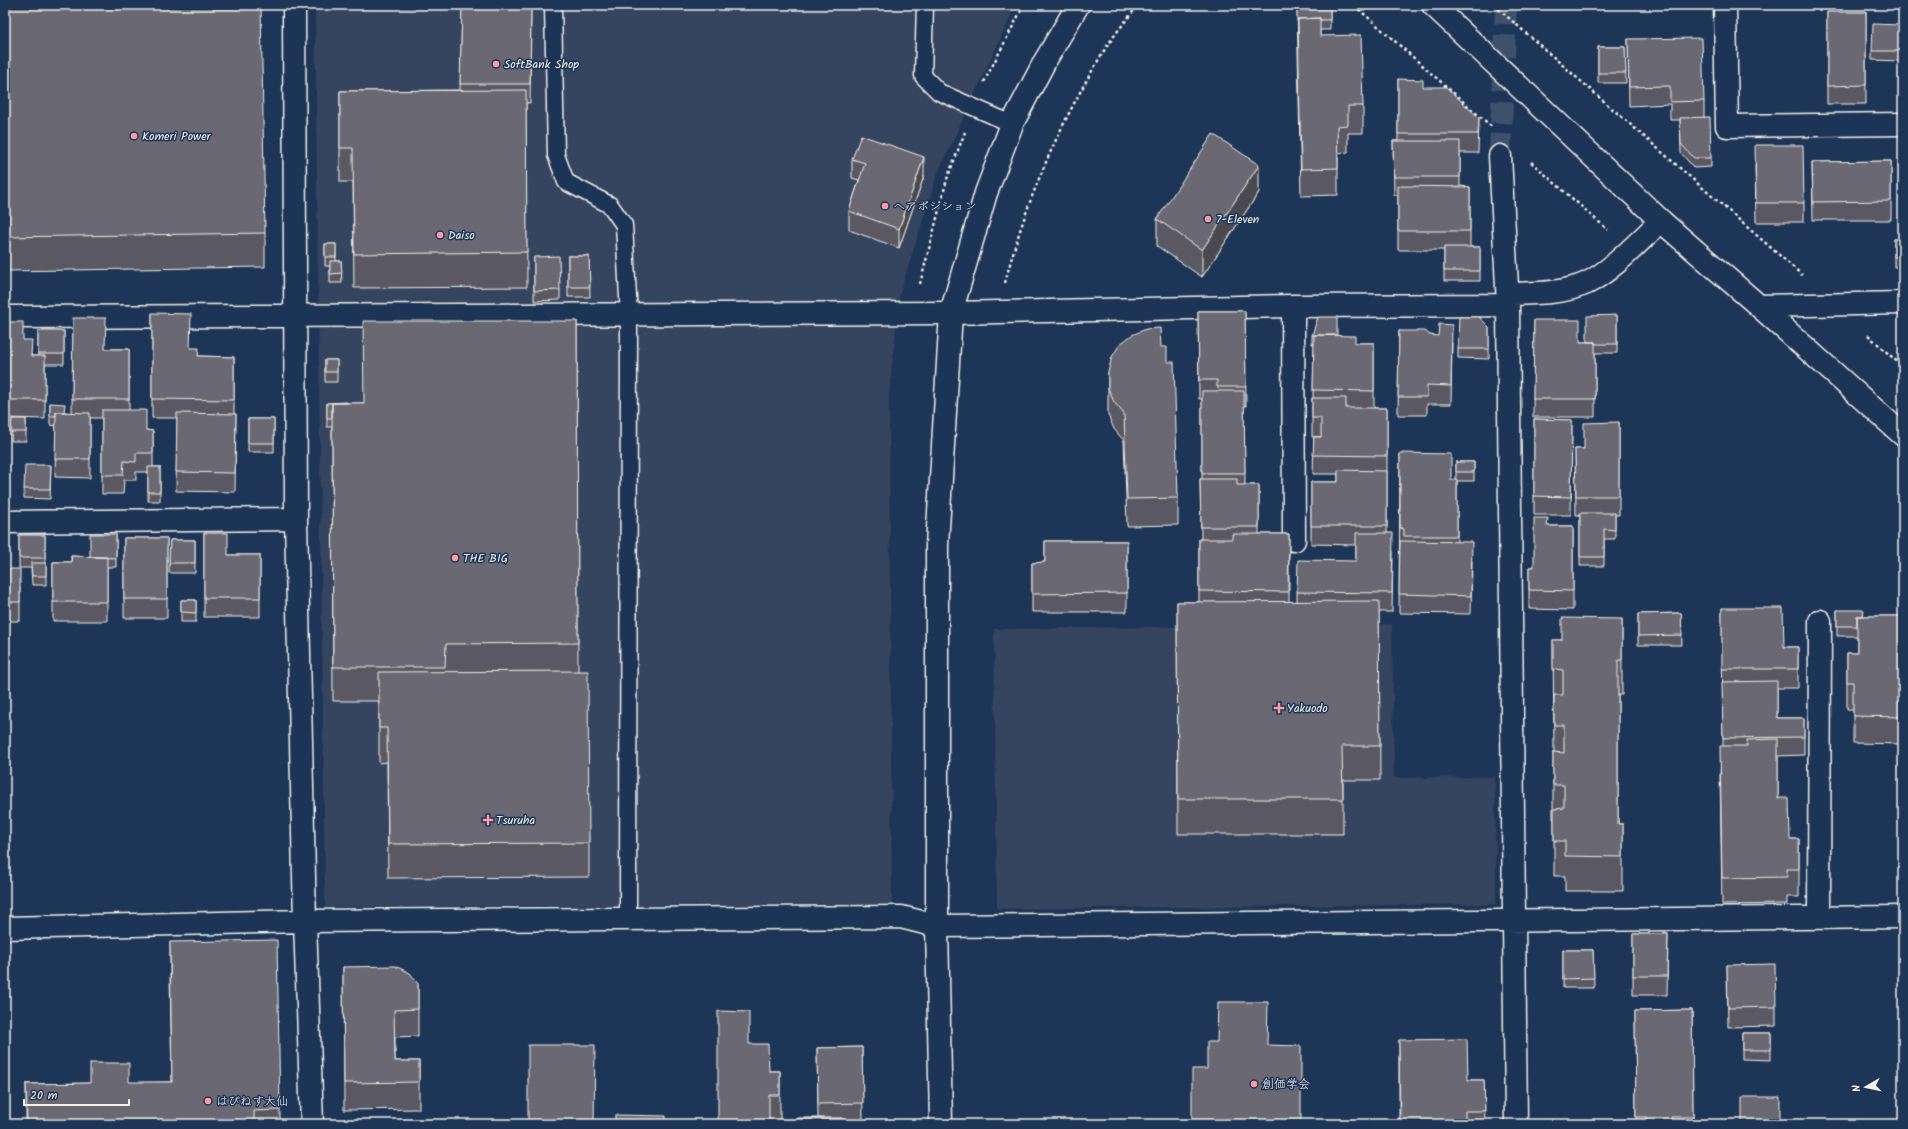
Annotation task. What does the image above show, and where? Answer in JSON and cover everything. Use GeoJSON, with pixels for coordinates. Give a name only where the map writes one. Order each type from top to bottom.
{"type":"FeatureCollection","features":[{"type":"Feature","properties":{"kind":"street"},"geometry":{"type":"LineString","coordinates":[[294,5],[296,519],[305,921],[312,1124]]}},
{"type":"Feature","properties":{"kind":"street"},"geometry":{"type":"LineString","coordinates":[[941,1124],[937,926],[937,545],[951,313],[986,193],[1012,124],[1045,61],[1078,5]]}},
{"type":"Feature","properties":{"kind":"street"},"geometry":{"type":"LineString","coordinates":[[1433,5],[1661,221],[1759,306],[1903,435]]}},
{"type":"Feature","properties":{"kind":"street"},"geometry":{"type":"LineString","coordinates":[[1725,5],[1727,126],[1903,124]]}},
{"type":"Feature","properties":{"kind":"street"},"geometry":{"type":"LineString","coordinates":[[1500,156],[1508,299],[1516,1124]]}},
{"type":"Feature","properties":{"kind":"street"},"geometry":{"type":"LineString","coordinates":[[5,317],[951,313],[1293,306],[1508,299],[1548,293],[1586,283],[1602,274],[1661,221]]}},
{"type":"Feature","properties":{"kind":"street"},"geometry":{"type":"LineString","coordinates":[[1759,306],[1903,303]]}},
{"type":"Feature","properties":{"kind":"street"},"geometry":{"type":"LineString","coordinates":[[1293,306],[1294,540]]}},
{"type":"Feature","properties":{"kind":"street"},"geometry":{"type":"LineString","coordinates":[[5,522],[296,519]]}},
{"type":"Feature","properties":{"kind":"street"},"geometry":{"type":"LineString","coordinates":[[1819,918],[1820,621]]}},
{"type":"Feature","properties":{"kind":"street"},"geometry":{"type":"LineString","coordinates":[[5,928],[305,921],[901,917],[937,926],[1903,917]]}},
{"type":"Feature","properties":{"kind":"lane"},"geometry":{"type":"LineString","coordinates":[[553,5],[556,155],[566,182],[610,205],[624,225],[628,315],[628,919]]}},
{"type":"Feature","properties":{"kind":"lane"},"geometry":{"type":"LineString","coordinates":[[925,5],[923,76],[939,92],[1012,124]]}},
{"type":"Feature","properties":{"kind":"path"},"geometry":{"type":"LineString","coordinates":[[912,313],[947,179],[985,79],[1024,5]]}},
{"type":"Feature","properties":{"kind":"path"},"geometry":{"type":"LineString","coordinates":[[998,312],[1012,257],[1037,182],[1071,109],[1102,52],[1138,5]]}},
{"type":"Feature","properties":{"kind":"path"},"geometry":{"type":"LineString","coordinates":[[1494,5],[1835,304],[1903,367]]}},
{"type":"Feature","properties":{"kind":"shaded area"},"geometry":{"type":"Polygon","coordinates":[[[315,5],[1016,5],[937,175],[899,296],[889,396],[892,904],[325,907],[315,5]]]}},
{"type":"Feature","properties":{"kind":"shaded area"},"geometry":{"type":"Polygon","coordinates":[[[1392,624],[1394,778],[1495,777],[1496,904],[997,909],[994,629],[1392,624]]]}},
{"type":"Feature","properties":{"kind":"building","name":"Komeri Power"},"geometry":{"type":"Polygon","coordinates":[[[5,5],[261,5],[265,233],[5,237],[5,5]]]}},
{"type":"Feature","properties":{"kind":"building"},"geometry":{"type":"Polygon","coordinates":[[[1297,5],[1330,5],[1330,20],[1320,20],[1320,18],[1298,19],[1297,21],[1297,5]]]}},
{"type":"Feature","properties":{"kind":"building","name":"SoftBank Shop"},"geometry":{"type":"Polygon","coordinates":[[[462,6],[531,7],[530,84],[460,84],[462,6]]]}},
{"type":"Feature","properties":{"kind":"building"},"geometry":{"type":"Polygon","coordinates":[[[1827,12],[1866,12],[1866,85],[1827,86],[1827,12]]]}},
{"type":"Feature","properties":{"kind":"building"},"geometry":{"type":"Polygon","coordinates":[[[1320,18],[1320,36],[1361,35],[1363,106],[1348,106],[1348,125],[1337,126],[1338,168],[1301,169],[1298,19],[1320,18]]]}},
{"type":"Feature","properties":{"kind":"building"},"geometry":{"type":"Polygon","coordinates":[[[1873,24],[1900,25],[1900,51],[1872,51],[1873,24]]]}},
{"type":"Feature","properties":{"kind":"building"},"geometry":{"type":"Polygon","coordinates":[[[1702,38],[1704,101],[1670,102],[1670,86],[1629,87],[1628,39],[1702,38]]]}},
{"type":"Feature","properties":{"kind":"building"},"geometry":{"type":"Polygon","coordinates":[[[1598,47],[1625,47],[1626,73],[1598,73],[1598,47]]]}},
{"type":"Feature","properties":{"kind":"building"},"geometry":{"type":"Polygon","coordinates":[[[1398,79],[1423,80],[1423,87],[1446,87],[1479,118],[1478,134],[1398,134],[1398,79]]]}},
{"type":"Feature","properties":{"kind":"building","name":"Daiso"},"geometry":{"type":"Polygon","coordinates":[[[526,90],[527,252],[354,254],[353,148],[340,148],[340,91],[526,90]]]}},
{"type":"Feature","properties":{"kind":"building"},"geometry":{"type":"Polygon","coordinates":[[[1710,117],[1711,158],[1694,158],[1681,144],[1680,118],[1710,117]]]}},
{"type":"Feature","properties":{"kind":"building"},"geometry":{"type":"Polygon","coordinates":[[[1213,134],[1259,165],[1202,250],[1157,219],[1213,134]]]}},
{"type":"Feature","properties":{"kind":"building","name":"ヘアポジション"},"geometry":{"type":"Polygon","coordinates":[[[861,135],[924,157],[899,229],[849,211],[865,163],[852,159],[861,135]]]}},
{"type":"Feature","properties":{"kind":"building"},"geometry":{"type":"Polygon","coordinates":[[[1393,141],[1460,141],[1460,177],[1394,177],[1393,141]]]}},
{"type":"Feature","properties":{"kind":"building"},"geometry":{"type":"Polygon","coordinates":[[[1755,145],[1803,145],[1804,203],[1756,203],[1755,145]]]}},
{"type":"Feature","properties":{"kind":"building"},"geometry":{"type":"Polygon","coordinates":[[[1891,161],[1891,201],[1813,202],[1812,162],[1891,161]]]}},
{"type":"Feature","properties":{"kind":"building"},"geometry":{"type":"Polygon","coordinates":[[[1398,186],[1470,187],[1470,231],[1398,231],[1398,186]]]}},
{"type":"Feature","properties":{"kind":"building"},"geometry":{"type":"Polygon","coordinates":[[[1894,239],[1903,239],[1903,257],[1894,257],[1894,239]]]}},
{"type":"Feature","properties":{"kind":"building"},"geometry":{"type":"Polygon","coordinates":[[[325,244],[336,244],[336,257],[325,257],[325,244]]]}},
{"type":"Feature","properties":{"kind":"building"},"geometry":{"type":"Polygon","coordinates":[[[1444,247],[1480,247],[1480,271],[1444,271],[1444,247]]]}},
{"type":"Feature","properties":{"kind":"building"},"geometry":{"type":"Polygon","coordinates":[[[559,256],[560,290],[534,291],[534,257],[559,256]]]}},
{"type":"Feature","properties":{"kind":"building"},"geometry":{"type":"Polygon","coordinates":[[[568,256],[589,256],[590,287],[568,287],[568,256]]]}},
{"type":"Feature","properties":{"kind":"building"},"geometry":{"type":"Polygon","coordinates":[[[330,261],[341,261],[342,273],[330,274],[330,261]]]}},
{"type":"Feature","properties":{"kind":"building"},"geometry":{"type":"Polygon","coordinates":[[[1198,311],[1245,311],[1246,387],[1217,387],[1217,380],[1199,380],[1198,311]]]}},
{"type":"Feature","properties":{"kind":"building"},"geometry":{"type":"Polygon","coordinates":[[[152,313],[191,314],[190,348],[199,348],[198,356],[234,357],[234,400],[152,399],[152,313]]]}},
{"type":"Feature","properties":{"kind":"building"},"geometry":{"type":"Polygon","coordinates":[[[1617,315],[1617,344],[1595,344],[1595,342],[1587,342],[1587,316],[1617,315]]]}},
{"type":"Feature","properties":{"kind":"building"},"geometry":{"type":"Polygon","coordinates":[[[1318,317],[1337,317],[1337,335],[1312,335],[1318,317]]]}},
{"type":"Feature","properties":{"kind":"building"},"geometry":{"type":"Polygon","coordinates":[[[1459,317],[1479,317],[1489,327],[1489,349],[1458,349],[1459,317]]]}},
{"type":"Feature","properties":{"kind":"building"},"geometry":{"type":"Polygon","coordinates":[[[73,318],[106,318],[105,349],[129,349],[129,399],[72,399],[73,318]]]}},
{"type":"Feature","properties":{"kind":"building"},"geometry":{"type":"Polygon","coordinates":[[[1534,320],[1580,320],[1580,342],[1595,342],[1595,399],[1533,399],[1534,320]]]}},
{"type":"Feature","properties":{"kind":"building","name":"THE BIG"},"geometry":{"type":"Polygon","coordinates":[[[363,321],[577,321],[578,643],[446,644],[445,667],[333,667],[332,403],[364,403],[363,321]]]}},
{"type":"Feature","properties":{"kind":"building"},"geometry":{"type":"Polygon","coordinates":[[[5,322],[23,322],[23,340],[32,340],[31,356],[45,356],[45,400],[5,400],[5,322]]]}},
{"type":"Feature","properties":{"kind":"building"},"geometry":{"type":"Polygon","coordinates":[[[1439,324],[1452,325],[1451,386],[1427,385],[1427,397],[1398,397],[1399,331],[1425,331],[1430,335],[1438,336],[1439,324]]]}},
{"type":"Feature","properties":{"kind":"building"},"geometry":{"type":"Polygon","coordinates":[[[1160,328],[1161,347],[1167,347],[1167,362],[1174,362],[1178,498],[1127,499],[1124,414],[1114,402],[1108,388],[1108,372],[1112,357],[1120,344],[1132,335],[1146,329],[1160,328]]]}},
{"type":"Feature","properties":{"kind":"building"},"geometry":{"type":"Polygon","coordinates":[[[38,331],[64,331],[64,354],[38,354],[38,331]]]}},
{"type":"Feature","properties":{"kind":"building"},"geometry":{"type":"Polygon","coordinates":[[[1314,335],[1355,336],[1355,343],[1374,343],[1374,391],[1313,390],[1314,335]]]}},
{"type":"Feature","properties":{"kind":"building"},"geometry":{"type":"Polygon","coordinates":[[[325,360],[337,360],[337,372],[325,372],[325,360]]]}},
{"type":"Feature","properties":{"kind":"building"},"geometry":{"type":"Polygon","coordinates":[[[1202,391],[1244,391],[1245,473],[1202,473],[1202,391]]]}},
{"type":"Feature","properties":{"kind":"building"},"geometry":{"type":"Polygon","coordinates":[[[1312,398],[1346,398],[1346,408],[1387,408],[1387,456],[1313,455],[1314,437],[1321,437],[1321,418],[1312,418],[1312,398]]]}},
{"type":"Feature","properties":{"kind":"building"},"geometry":{"type":"Polygon","coordinates":[[[347,402],[332,403],[332,418],[327,418],[327,403],[347,402]]]}},
{"type":"Feature","properties":{"kind":"building"},"geometry":{"type":"Polygon","coordinates":[[[50,403],[65,404],[64,412],[56,412],[56,416],[50,416],[50,403]]]}},
{"type":"Feature","properties":{"kind":"building"},"geometry":{"type":"Polygon","coordinates":[[[102,410],[146,410],[146,430],[153,431],[153,453],[136,453],[136,462],[124,461],[123,475],[102,475],[102,410]]]}},
{"type":"Feature","properties":{"kind":"building"},"geometry":{"type":"Polygon","coordinates":[[[5,412],[6,412],[5,470],[5,412]]]}},
{"type":"Feature","properties":{"kind":"building"},"geometry":{"type":"Polygon","coordinates":[[[56,412],[90,413],[90,459],[55,459],[56,412]]]}},
{"type":"Feature","properties":{"kind":"building"},"geometry":{"type":"Polygon","coordinates":[[[177,413],[236,414],[235,473],[176,472],[177,413]]]}},
{"type":"Feature","properties":{"kind":"building"},"geometry":{"type":"Polygon","coordinates":[[[12,419],[26,419],[26,432],[11,432],[12,419]]]}},
{"type":"Feature","properties":{"kind":"building"},"geometry":{"type":"Polygon","coordinates":[[[248,419],[274,419],[274,443],[248,443],[248,419]]]}},
{"type":"Feature","properties":{"kind":"building"},"geometry":{"type":"Polygon","coordinates":[[[1534,419],[1572,420],[1571,497],[1534,496],[1534,419]]]}},
{"type":"Feature","properties":{"kind":"building"},"geometry":{"type":"Polygon","coordinates":[[[1619,422],[1619,496],[1576,496],[1575,449],[1584,449],[1584,423],[1619,422]]]}},
{"type":"Feature","properties":{"kind":"building"},"geometry":{"type":"Polygon","coordinates":[[[1400,453],[1451,454],[1451,480],[1457,480],[1457,536],[1404,536],[1404,529],[1400,528],[1400,453]]]}},
{"type":"Feature","properties":{"kind":"building"},"geometry":{"type":"Polygon","coordinates":[[[1456,462],[1474,462],[1474,472],[1456,472],[1456,462]]]}},
{"type":"Feature","properties":{"kind":"building"},"geometry":{"type":"Polygon","coordinates":[[[25,465],[51,465],[50,489],[24,489],[25,465]]]}},
{"type":"Feature","properties":{"kind":"building"},"geometry":{"type":"Polygon","coordinates":[[[148,467],[160,467],[160,492],[148,492],[148,467]]]}},
{"type":"Feature","properties":{"kind":"building"},"geometry":{"type":"Polygon","coordinates":[[[1338,470],[1387,471],[1387,526],[1311,526],[1311,482],[1338,482],[1338,470]]]}},
{"type":"Feature","properties":{"kind":"building"},"geometry":{"type":"Polygon","coordinates":[[[1200,479],[1237,479],[1237,485],[1259,485],[1259,527],[1201,527],[1200,479]]]}},
{"type":"Feature","properties":{"kind":"building"},"geometry":{"type":"Polygon","coordinates":[[[1580,513],[1615,513],[1615,530],[1604,529],[1604,557],[1580,557],[1580,513]]]}},
{"type":"Feature","properties":{"kind":"building"},"geometry":{"type":"Polygon","coordinates":[[[1534,518],[1548,518],[1547,526],[1573,526],[1573,591],[1529,590],[1529,567],[1534,567],[1534,518]]]}},
{"type":"Feature","properties":{"kind":"building"},"geometry":{"type":"Polygon","coordinates":[[[204,533],[228,533],[228,555],[260,555],[260,598],[204,598],[204,533]]]}},
{"type":"Feature","properties":{"kind":"building"},"geometry":{"type":"Polygon","coordinates":[[[1356,533],[1393,533],[1392,593],[1297,592],[1298,560],[1356,561],[1356,533]]]}},
{"type":"Feature","properties":{"kind":"building"},"geometry":{"type":"Polygon","coordinates":[[[90,534],[116,534],[116,558],[90,557],[90,534]]]}},
{"type":"Feature","properties":{"kind":"building"},"geometry":{"type":"Polygon","coordinates":[[[1232,534],[1289,534],[1288,592],[1199,591],[1199,539],[1232,539],[1232,534]]]}},
{"type":"Feature","properties":{"kind":"building"},"geometry":{"type":"Polygon","coordinates":[[[19,535],[45,535],[45,558],[19,558],[19,535]]]}},
{"type":"Feature","properties":{"kind":"building"},"geometry":{"type":"Polygon","coordinates":[[[124,538],[167,538],[167,599],[124,599],[124,538]]]}},
{"type":"Feature","properties":{"kind":"building"},"geometry":{"type":"Polygon","coordinates":[[[170,540],[195,540],[195,563],[169,563],[170,540]]]}},
{"type":"Feature","properties":{"kind":"building"},"geometry":{"type":"Polygon","coordinates":[[[1045,541],[1127,541],[1127,593],[1032,594],[1032,563],[1045,562],[1045,541]]]}},
{"type":"Feature","properties":{"kind":"building"},"geometry":{"type":"Polygon","coordinates":[[[1400,541],[1472,542],[1471,596],[1399,594],[1400,541]]]}},
{"type":"Feature","properties":{"kind":"building"},"geometry":{"type":"Polygon","coordinates":[[[5,550],[6,569],[20,569],[20,602],[5,602],[5,550]]]}},
{"type":"Feature","properties":{"kind":"building"},"geometry":{"type":"Polygon","coordinates":[[[71,556],[107,557],[107,602],[53,602],[53,562],[72,562],[71,556]]]}},
{"type":"Feature","properties":{"kind":"building"},"geometry":{"type":"Polygon","coordinates":[[[31,563],[46,563],[46,576],[32,576],[31,563]]]}},
{"type":"Feature","properties":{"kind":"building"},"geometry":{"type":"Polygon","coordinates":[[[181,600],[196,600],[196,613],[181,612],[181,600]]]}},
{"type":"Feature","properties":{"kind":"building","name":"Yakuodo"},"geometry":{"type":"Polygon","coordinates":[[[1379,601],[1380,746],[1342,746],[1343,799],[1178,799],[1177,602],[1379,601]]]}},
{"type":"Feature","properties":{"kind":"building"},"geometry":{"type":"Polygon","coordinates":[[[1722,608],[1783,608],[1784,647],[1798,647],[1798,669],[1722,669],[1722,608]]]}},
{"type":"Feature","properties":{"kind":"building"},"geometry":{"type":"Polygon","coordinates":[[[1837,610],[1864,610],[1863,616],[1857,616],[1857,626],[1837,626],[1837,610]]]}},
{"type":"Feature","properties":{"kind":"building"},"geometry":{"type":"Polygon","coordinates":[[[1681,613],[1682,635],[1638,636],[1638,614],[1681,613]]]}},
{"type":"Feature","properties":{"kind":"building"},"geometry":{"type":"Polygon","coordinates":[[[1857,616],[1903,616],[1903,717],[1853,716],[1853,682],[1847,682],[1847,653],[1857,653],[1857,616]]]}},
{"type":"Feature","properties":{"kind":"building"},"geometry":{"type":"Polygon","coordinates":[[[1562,618],[1622,619],[1622,660],[1618,660],[1618,824],[1623,824],[1623,857],[1565,856],[1565,841],[1554,841],[1554,809],[1564,808],[1564,785],[1553,785],[1553,752],[1564,753],[1564,725],[1554,725],[1554,695],[1563,695],[1563,670],[1553,669],[1553,640],[1562,640],[1562,618]]]}},
{"type":"Feature","properties":{"kind":"building","name":"Tsuruha"},"geometry":{"type":"Polygon","coordinates":[[[588,671],[589,843],[388,844],[387,728],[379,728],[379,672],[588,671]]]}},
{"type":"Feature","properties":{"kind":"building"},"geometry":{"type":"Polygon","coordinates":[[[1777,681],[1777,718],[1804,718],[1804,737],[1723,738],[1722,682],[1777,681]]]}},
{"type":"Feature","properties":{"kind":"building"},"geometry":{"type":"Polygon","coordinates":[[[1778,739],[1778,798],[1789,798],[1790,839],[1799,839],[1799,869],[1787,869],[1787,877],[1722,878],[1720,746],[1747,746],[1747,740],[1778,739]]]}},
{"type":"Feature","properties":{"kind":"building"},"geometry":{"type":"Polygon","coordinates":[[[1633,934],[1668,934],[1667,976],[1633,976],[1633,934]]]}},
{"type":"Feature","properties":{"kind":"building","name":"はぴねす大仙"},"geometry":{"type":"Polygon","coordinates":[[[277,940],[280,1110],[254,1111],[254,1124],[27,1124],[26,1084],[90,1083],[90,1063],[129,1063],[129,1082],[172,1082],[170,942],[277,940]]]}},
{"type":"Feature","properties":{"kind":"building"},"geometry":{"type":"Polygon","coordinates":[[[1563,950],[1593,950],[1594,978],[1563,979],[1563,950]]]}},
{"type":"Feature","properties":{"kind":"building"},"geometry":{"type":"Polygon","coordinates":[[[1775,964],[1776,1007],[1728,1008],[1727,965],[1775,964]]]}},
{"type":"Feature","properties":{"kind":"building"},"geometry":{"type":"Polygon","coordinates":[[[395,966],[410,973],[418,984],[418,1009],[394,1010],[395,1061],[419,1061],[419,1082],[344,1083],[343,967],[395,966]]]}},
{"type":"Feature","properties":{"kind":"building","name":"創価学会"},"geometry":{"type":"Polygon","coordinates":[[[1218,1002],[1268,1002],[1267,1045],[1301,1046],[1301,1124],[1192,1124],[1192,1069],[1207,1069],[1207,1042],[1217,1042],[1218,1002]]]}},
{"type":"Feature","properties":{"kind":"building"},"geometry":{"type":"Polygon","coordinates":[[[1692,1010],[1693,1117],[1671,1117],[1672,1124],[1646,1124],[1646,1117],[1636,1117],[1635,1011],[1692,1010]]]}},
{"type":"Feature","properties":{"kind":"building"},"geometry":{"type":"Polygon","coordinates":[[[718,1011],[749,1012],[749,1044],[768,1044],[769,1071],[780,1071],[780,1095],[769,1095],[769,1124],[718,1124],[718,1011]]]}},
{"type":"Feature","properties":{"kind":"building"},"geometry":{"type":"Polygon","coordinates":[[[1742,1033],[1771,1033],[1771,1050],[1742,1050],[1742,1033]]]}},
{"type":"Feature","properties":{"kind":"building"},"geometry":{"type":"Polygon","coordinates":[[[1467,1039],[1468,1080],[1484,1080],[1485,1111],[1465,1111],[1465,1124],[1400,1124],[1399,1040],[1467,1039]]]}},
{"type":"Feature","properties":{"kind":"building"},"geometry":{"type":"Polygon","coordinates":[[[528,1045],[595,1045],[594,1124],[528,1124],[528,1045]]]}},
{"type":"Feature","properties":{"kind":"building"},"geometry":{"type":"Polygon","coordinates":[[[862,1047],[863,1103],[818,1104],[817,1048],[862,1047]]]}},
{"type":"Feature","properties":{"kind":"building"},"geometry":{"type":"Polygon","coordinates":[[[1742,1097],[1780,1097],[1780,1124],[1742,1124],[1742,1097]]]}},
{"type":"Feature","properties":{"kind":"building"},"geometry":{"type":"Polygon","coordinates":[[[615,1115],[666,1116],[666,1124],[615,1124],[615,1115]]]}},
{"type":"Feature","properties":{"kind":"building"},"geometry":{"type":"Polygon","coordinates":[[[798,1118],[842,1118],[842,1124],[798,1124],[798,1118]]]}},
{"type":"Feature","properties":{"kind":"tunnel"},"geometry":{"type":"LineString","coordinates":[[1500,156],[1506,5]]}},
{"type":"Feature","properties":{"kind":"place","name":"SoftBank Shop"},"geometry":{"type":"Point","coordinates":[496,64]}},
{"type":"Feature","properties":{"kind":"place","name":"Komeri Power"},"geometry":{"type":"Point","coordinates":[134,136]}},
{"type":"Feature","properties":{"kind":"place","name":"ヘアポジション"},"geometry":{"type":"Point","coordinates":[885,206]}},
{"type":"Feature","properties":{"kind":"place","name":"7-Eleven"},"geometry":{"type":"Point","coordinates":[1208,219]}},
{"type":"Feature","properties":{"kind":"place","name":"Daiso"},"geometry":{"type":"Point","coordinates":[440,235]}},
{"type":"Feature","properties":{"kind":"place","name":"THE BIG"},"geometry":{"type":"Point","coordinates":[455,558]}},
{"type":"Feature","properties":{"kind":"place","name":"Yakuodo"},"geometry":{"type":"Point","coordinates":[1279,708]}},
{"type":"Feature","properties":{"kind":"place","name":"Tsuruha"},"geometry":{"type":"Point","coordinates":[488,820]}},
{"type":"Feature","properties":{"kind":"place","name":"創価学会"},"geometry":{"type":"Point","coordinates":[1254,1084]}},
{"type":"Feature","properties":{"kind":"place","name":"はぴねす大仙"},"geometry":{"type":"Point","coordinates":[208,1101]}}]}
